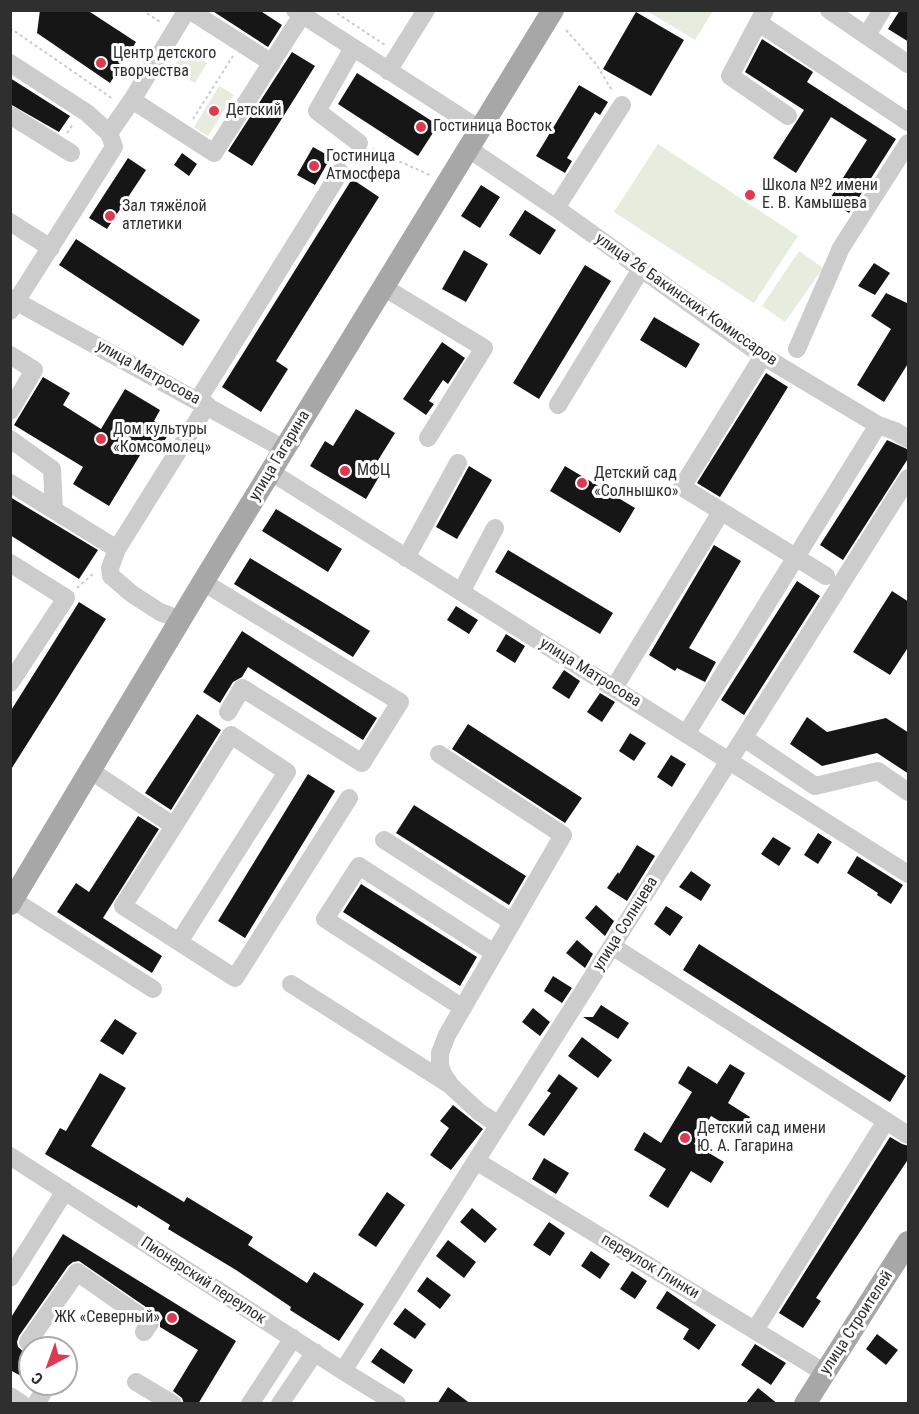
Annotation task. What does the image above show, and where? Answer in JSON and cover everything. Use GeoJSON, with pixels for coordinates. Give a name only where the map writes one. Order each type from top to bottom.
{"type":"FeatureCollection","features":[{"type":"Feature","properties":{"kind":"main road","name":"улица Гагарина"},"geometry":{"type":"LineString","coordinates":[[11,901],[285,449],[481,130],[554,17]]}},
{"type":"Feature","properties":{"kind":"main road","name":"улица Строителей"},"geometry":{"type":"LineString","coordinates":[[805,1404],[909,1242]]}},
{"type":"Feature","properties":{"kind":"street"},"geometry":{"type":"LineString","coordinates":[[109,134],[123,100],[188,10],[272,63]]}},
{"type":"Feature","properties":{"kind":"street"},"geometry":{"type":"LineString","coordinates":[[388,71],[426,10]]}},
{"type":"Feature","properties":{"kind":"street"},"geometry":{"type":"LineString","coordinates":[[829,10],[909,64]]}},
{"type":"Feature","properties":{"kind":"street"},"geometry":{"type":"LineString","coordinates":[[867,35],[882,10]]}},
{"type":"Feature","properties":{"kind":"street"},"geometry":{"type":"LineString","coordinates":[[123,100],[214,153],[272,63],[298,13],[481,130]]}},
{"type":"Feature","properties":{"kind":"street"},"geometry":{"type":"LineString","coordinates":[[788,116],[730,76],[762,17],[909,122]]}},
{"type":"Feature","properties":{"kind":"street"},"geometry":{"type":"LineString","coordinates":[[353,48],[318,111],[359,142]]}},
{"type":"Feature","properties":{"kind":"street"},"geometry":{"type":"LineString","coordinates":[[10,63],[82,110],[109,134],[114,147],[51,248],[13,303]]}},
{"type":"Feature","properties":{"kind":"street"},"geometry":{"type":"LineString","coordinates":[[556,208],[622,105]]}},
{"type":"Feature","properties":{"kind":"street"},"geometry":{"type":"LineString","coordinates":[[10,115],[65,149]]}},
{"type":"Feature","properties":{"kind":"street"},"geometry":{"type":"LineString","coordinates":[[797,350],[841,248],[909,143]]}},
{"type":"Feature","properties":{"kind":"street","name":"улица 26 Бакинских Комиссаров"},"geometry":{"type":"LineString","coordinates":[[470,149],[763,356],[878,425],[909,439]]}},
{"type":"Feature","properties":{"kind":"street"},"geometry":{"type":"LineString","coordinates":[[181,620],[144,603],[111,576],[110,568],[115,553],[340,172]]}},
{"type":"Feature","properties":{"kind":"street"},"geometry":{"type":"LineString","coordinates":[[10,222],[51,248]]}},
{"type":"Feature","properties":{"kind":"street"},"geometry":{"type":"LineString","coordinates":[[558,405],[641,269]]}},
{"type":"Feature","properties":{"kind":"street"},"geometry":{"type":"LineString","coordinates":[[385,288],[484,348],[428,438]]}},
{"type":"Feature","properties":{"kind":"street","name":"улица Матросова"},"geometry":{"type":"LineString","coordinates":[[13,303],[285,449]]}},
{"type":"Feature","properties":{"kind":"street"},"geometry":{"type":"LineString","coordinates":[[10,355],[34,370],[10,411]]}},
{"type":"Feature","properties":{"kind":"street"},"geometry":{"type":"LineString","coordinates":[[763,356],[682,487],[826,576]]}},
{"type":"Feature","properties":{"kind":"street"},"geometry":{"type":"LineString","coordinates":[[686,734],[878,425]]}},
{"type":"Feature","properties":{"kind":"street"},"geometry":{"type":"LineString","coordinates":[[10,439],[52,469],[54,510]]}},
{"type":"Feature","properties":{"kind":"street"},"geometry":{"type":"LineString","coordinates":[[406,558],[458,464]]}},
{"type":"Feature","properties":{"kind":"street","name":"улица Матросова"},"geometry":{"type":"LineString","coordinates":[[271,472],[909,874]]}},
{"type":"Feature","properties":{"kind":"street","name":"улица Солнцева"},"geometry":{"type":"LineString","coordinates":[[344,1371],[909,478]]}},
{"type":"Feature","properties":{"kind":"street"},"geometry":{"type":"LineString","coordinates":[[10,483],[54,510],[115,553]]}},
{"type":"Feature","properties":{"kind":"street"},"geometry":{"type":"LineString","coordinates":[[614,688],[721,512]]}},
{"type":"Feature","properties":{"kind":"street"},"geometry":{"type":"LineString","coordinates":[[461,592],[495,528]]}},
{"type":"Feature","properties":{"kind":"street"},"geometry":{"type":"LineString","coordinates":[[10,563],[66,598],[10,683]]}},
{"type":"Feature","properties":{"kind":"street"},"geometry":{"type":"LineString","coordinates":[[204,582],[400,702],[362,763],[242,688],[228,712]]}},
{"type":"Feature","properties":{"kind":"street"},"geometry":{"type":"LineString","coordinates":[[179,942],[287,772],[231,735],[123,906],[179,942],[235,978],[349,798]]}},
{"type":"Feature","properties":{"kind":"street"},"geometry":{"type":"LineString","coordinates":[[744,738],[814,786],[878,771],[909,792]]}},
{"type":"Feature","properties":{"kind":"street"},"geometry":{"type":"LineString","coordinates":[[439,754],[563,835],[447,1035],[440,1053],[440,1065],[451,1086]]}},
{"type":"Feature","properties":{"kind":"street"},"geometry":{"type":"LineString","coordinates":[[91,771],[174,826]]}},
{"type":"Feature","properties":{"kind":"street"},"geometry":{"type":"LineString","coordinates":[[384,840],[512,922]]}},
{"type":"Feature","properties":{"kind":"street"},"geometry":{"type":"LineString","coordinates":[[463,1008],[325,919],[359,866],[494,953]]}},
{"type":"Feature","properties":{"kind":"street"},"geometry":{"type":"LineString","coordinates":[[11,901],[153,989]]}},
{"type":"Feature","properties":{"kind":"street"},"geometry":{"type":"LineString","coordinates":[[612,946],[909,1135]]}},
{"type":"Feature","properties":{"kind":"street"},"geometry":{"type":"LineString","coordinates":[[291,984],[451,1086],[479,1112],[499,1125]]}},
{"type":"Feature","properties":{"kind":"street"},"geometry":{"type":"LineString","coordinates":[[755,1330],[886,1120]]}},
{"type":"Feature","properties":{"kind":"street","name":"Пионерский переулок"},"geometry":{"type":"LineString","coordinates":[[10,1156],[397,1404]]}},
{"type":"Feature","properties":{"kind":"street","name":"переулок Глинки"},"geometry":{"type":"LineString","coordinates":[[476,1161],[825,1373]]}},
{"type":"Feature","properties":{"kind":"street"},"geometry":{"type":"LineString","coordinates":[[10,1278],[65,1191]]}},
{"type":"Feature","properties":{"kind":"street"},"geometry":{"type":"LineString","coordinates":[[32,1336],[77,1272],[150,1323],[144,1332]]}},
{"type":"Feature","properties":{"kind":"street"},"geometry":{"type":"LineString","coordinates":[[250,1404],[293,1338]]}},
{"type":"Feature","properties":{"kind":"street"},"geometry":{"type":"LineString","coordinates":[[279,1404],[315,1353]]}},
{"type":"Feature","properties":{"kind":"street"},"geometry":{"type":"LineString","coordinates":[[136,1382],[173,1404]]}},
{"type":"Feature","properties":{"kind":"street"},"geometry":{"type":"LineString","coordinates":[[10,1396],[22,1404]]}},
{"type":"Feature","properties":{"kind":"path"},"geometry":{"type":"LineString","coordinates":[[142,10],[163,24]]}},
{"type":"Feature","properties":{"kind":"path"},"geometry":{"type":"LineString","coordinates":[[332,10],[388,46]]}},
{"type":"Feature","properties":{"kind":"path"},"geometry":{"type":"LineString","coordinates":[[554,17],[596,64],[622,105]]}},
{"type":"Feature","properties":{"kind":"path"},"geometry":{"type":"LineString","coordinates":[[10,28],[123,100]]}},
{"type":"Feature","properties":{"kind":"path"},"geometry":{"type":"LineString","coordinates":[[184,134],[241,43]]}},
{"type":"Feature","properties":{"kind":"path"},"geometry":{"type":"LineString","coordinates":[[65,149],[82,110]]}},
{"type":"Feature","properties":{"kind":"path"},"geometry":{"type":"LineString","coordinates":[[359,142],[435,177]]}},
{"type":"Feature","properties":{"kind":"path"},"geometry":{"type":"LineString","coordinates":[[66,598],[115,553]]}},
{"type":"Feature","properties":{"kind":"shaded area"},"geometry":{"type":"Polygon","coordinates":[[[647,11],[713,11],[695,40],[647,11]]]}},
{"type":"Feature","properties":{"kind":"shaded area"},"geometry":{"type":"Polygon","coordinates":[[[185,49],[207,63],[195,83],[172,69],[185,49]]]}},
{"type":"Feature","properties":{"kind":"shaded area","name":"Детский"},"geometry":{"type":"Polygon","coordinates":[[[219,86],[234,95],[208,136],[194,127],[219,86]]]}},
{"type":"Feature","properties":{"kind":"shaded area"},"geometry":{"type":"Polygon","coordinates":[[[658,144],[798,236],[754,303],[614,212],[658,144]]]}},
{"type":"Feature","properties":{"kind":"shaded area"},"geometry":{"type":"Polygon","coordinates":[[[799,251],[823,268],[785,322],[762,306],[799,251]]]}},
{"type":"Feature","properties":{"kind":"building","name":"Центр детского творчества"},"geometry":{"type":"Polygon","coordinates":[[[40,10],[87,10],[136,42],[110,83],[37,33],[40,10]]]}},
{"type":"Feature","properties":{"kind":"building"},"geometry":{"type":"Polygon","coordinates":[[[211,10],[259,10],[282,25],[268,47],[211,10]]]}},
{"type":"Feature","properties":{"kind":"building"},"geometry":{"type":"Polygon","coordinates":[[[900,10],[909,10],[909,42],[888,29],[900,10]]]}},
{"type":"Feature","properties":{"kind":"building"},"geometry":{"type":"Polygon","coordinates":[[[636,12],[684,40],[651,96],[603,69],[636,12]]]}},
{"type":"Feature","properties":{"kind":"building"},"geometry":{"type":"Polygon","coordinates":[[[762,39],[813,72],[807,82],[896,139],[849,213],[829,200],[867,140],[831,117],[796,173],[773,158],[804,110],[745,72],[762,39]]]}},
{"type":"Feature","properties":{"kind":"building"},"geometry":{"type":"Polygon","coordinates":[[[292,52],[315,66],[252,166],[228,151],[292,52]]]}},
{"type":"Feature","properties":{"kind":"building"},"geometry":{"type":"Polygon","coordinates":[[[357,73],[438,125],[418,156],[338,104],[357,73]]]}},
{"type":"Feature","properties":{"kind":"building"},"geometry":{"type":"Polygon","coordinates":[[[10,78],[70,116],[59,132],[10,104],[10,78]]]}},
{"type":"Feature","properties":{"kind":"building"},"geometry":{"type":"Polygon","coordinates":[[[579,85],[608,102],[600,115],[595,112],[567,158],[572,161],[565,173],[536,156],[579,85]]]}},
{"type":"Feature","properties":{"kind":"building","name":"Гостиница Атмосфера"},"geometry":{"type":"Polygon","coordinates":[[[313,147],[331,157],[315,185],[297,175],[313,147]]]}},
{"type":"Feature","properties":{"kind":"building"},"geometry":{"type":"Polygon","coordinates":[[[182,153],[197,164],[189,176],[174,165],[182,153]]]}},
{"type":"Feature","properties":{"kind":"building"},"geometry":{"type":"Polygon","coordinates":[[[128,158],[146,170],[107,229],[89,218],[128,158]]]}},
{"type":"Feature","properties":{"kind":"building"},"geometry":{"type":"Polygon","coordinates":[[[352,179],[379,197],[276,361],[288,369],[261,412],[222,387],[352,179]]]}},
{"type":"Feature","properties":{"kind":"building"},"geometry":{"type":"Polygon","coordinates":[[[481,185],[500,197],[480,228],[461,216],[481,185]]]}},
{"type":"Feature","properties":{"kind":"building"},"geometry":{"type":"Polygon","coordinates":[[[525,210],[556,230],[540,255],[509,235],[525,210]]]}},
{"type":"Feature","properties":{"kind":"building"},"geometry":{"type":"Polygon","coordinates":[[[76,239],[200,320],[183,346],[59,265],[76,239]]]}},
{"type":"Feature","properties":{"kind":"building"},"geometry":{"type":"Polygon","coordinates":[[[464,250],[488,264],[466,302],[442,289],[464,250]]]}},
{"type":"Feature","properties":{"kind":"building"},"geometry":{"type":"Polygon","coordinates":[[[874,263],[890,273],[875,295],[858,286],[874,263]]]}},
{"type":"Feature","properties":{"kind":"building"},"geometry":{"type":"Polygon","coordinates":[[[585,265],[611,281],[539,399],[513,383],[585,265]]]}},
{"type":"Feature","properties":{"kind":"building"},"geometry":{"type":"Polygon","coordinates":[[[886,293],[909,304],[909,362],[884,402],[857,385],[891,329],[871,316],[886,293]]]}},
{"type":"Feature","properties":{"kind":"building"},"geometry":{"type":"Polygon","coordinates":[[[654,317],[700,344],[686,368],[640,340],[654,317]]]}},
{"type":"Feature","properties":{"kind":"building"},"geometry":{"type":"Polygon","coordinates":[[[442,342],[465,358],[448,384],[443,380],[429,401],[434,404],[426,415],[403,399],[442,342]]]}},
{"type":"Feature","properties":{"kind":"building"},"geometry":{"type":"Polygon","coordinates":[[[766,373],[788,387],[720,497],[697,483],[766,373]]]}},
{"type":"Feature","properties":{"kind":"building","name":"Дом культуры «Комсомолец»"},"geometry":{"type":"Polygon","coordinates":[[[43,377],[70,393],[63,405],[101,429],[125,389],[160,410],[154,421],[170,431],[157,454],[145,447],[109,506],[73,484],[83,467],[14,425],[43,377]]]}},
{"type":"Feature","properties":{"kind":"building"},"geometry":{"type":"Polygon","coordinates":[[[356,409],[395,433],[372,470],[380,475],[366,499],[310,466],[325,441],[333,446],[356,409]]]}},
{"type":"Feature","properties":{"kind":"building"},"geometry":{"type":"Polygon","coordinates":[[[887,440],[909,450],[909,457],[843,560],[820,545],[887,440]]]}},
{"type":"Feature","properties":{"kind":"building"},"geometry":{"type":"Polygon","coordinates":[[[469,466],[492,480],[457,539],[436,527],[469,466]]]}},
{"type":"Feature","properties":{"kind":"building"},"geometry":{"type":"Polygon","coordinates":[[[565,466],[635,508],[620,533],[550,491],[565,466]]]}},
{"type":"Feature","properties":{"kind":"building"},"geometry":{"type":"Polygon","coordinates":[[[10,497],[98,550],[79,579],[10,535],[10,497]]]}},
{"type":"Feature","properties":{"kind":"building"},"geometry":{"type":"Polygon","coordinates":[[[276,509],[342,549],[328,572],[262,531],[276,509]]]}},
{"type":"Feature","properties":{"kind":"building"},"geometry":{"type":"Polygon","coordinates":[[[714,545],[741,561],[689,648],[716,662],[705,682],[677,668],[675,671],[649,655],[714,545]]]}},
{"type":"Feature","properties":{"kind":"building"},"geometry":{"type":"Polygon","coordinates":[[[508,550],[613,613],[600,634],[495,572],[508,550]]]}},
{"type":"Feature","properties":{"kind":"building"},"geometry":{"type":"Polygon","coordinates":[[[250,558],[370,631],[353,657],[234,584],[250,558]]]}},
{"type":"Feature","properties":{"kind":"building"},"geometry":{"type":"Polygon","coordinates":[[[797,581],[820,596],[744,715],[721,700],[797,581]]]}},
{"type":"Feature","properties":{"kind":"building"},"geometry":{"type":"Polygon","coordinates":[[[892,591],[909,602],[909,646],[890,675],[853,652],[892,591]]]}},
{"type":"Feature","properties":{"kind":"building"},"geometry":{"type":"Polygon","coordinates":[[[79,602],[106,619],[10,771],[10,712],[79,602]]]}},
{"type":"Feature","properties":{"kind":"building"},"geometry":{"type":"Polygon","coordinates":[[[456,606],[478,620],[469,634],[447,620],[456,606]]]}},
{"type":"Feature","properties":{"kind":"building"},"geometry":{"type":"Polygon","coordinates":[[[242,631],[377,718],[363,740],[248,667],[242,677],[233,682],[220,703],[203,692],[242,631]]]}},
{"type":"Feature","properties":{"kind":"building"},"geometry":{"type":"Polygon","coordinates":[[[506,634],[525,646],[515,663],[496,651],[506,634]]]}},
{"type":"Feature","properties":{"kind":"building"},"geometry":{"type":"Polygon","coordinates":[[[564,670],[580,681],[569,699],[552,688],[564,670]]]}},
{"type":"Feature","properties":{"kind":"building"},"geometry":{"type":"Polygon","coordinates":[[[600,693],[615,702],[602,722],[587,712],[600,693]]]}},
{"type":"Feature","properties":{"kind":"building"},"geometry":{"type":"Polygon","coordinates":[[[197,714],[221,730],[171,810],[145,793],[197,714]]]}},
{"type":"Feature","properties":{"kind":"building"},"geometry":{"type":"Polygon","coordinates":[[[807,717],[827,732],[886,718],[909,733],[909,774],[877,753],[822,766],[790,744],[807,717]]]}},
{"type":"Feature","properties":{"kind":"building"},"geometry":{"type":"Polygon","coordinates":[[[468,724],[582,798],[565,823],[452,749],[468,724]]]}},
{"type":"Feature","properties":{"kind":"building"},"geometry":{"type":"Polygon","coordinates":[[[630,733],[646,743],[634,761],[619,751],[630,733]]]}},
{"type":"Feature","properties":{"kind":"building"},"geometry":{"type":"Polygon","coordinates":[[[671,755],[686,764],[672,787],[657,777],[671,755]]]}},
{"type":"Feature","properties":{"kind":"building"},"geometry":{"type":"Polygon","coordinates":[[[308,774],[335,791],[245,938],[218,921],[308,774]]]}},
{"type":"Feature","properties":{"kind":"building"},"geometry":{"type":"Polygon","coordinates":[[[414,805],[526,876],[509,905],[396,833],[414,805]]]}},
{"type":"Feature","properties":{"kind":"building"},"geometry":{"type":"Polygon","coordinates":[[[138,816],[159,829],[103,918],[162,956],[152,973],[57,912],[76,883],[89,892],[138,816]]]}},
{"type":"Feature","properties":{"kind":"building"},"geometry":{"type":"Polygon","coordinates":[[[818,833],[832,842],[818,864],[804,855],[818,833]]]}},
{"type":"Feature","properties":{"kind":"building"},"geometry":{"type":"Polygon","coordinates":[[[773,837],[791,848],[779,866],[761,854],[773,837]]]}},
{"type":"Feature","properties":{"kind":"building"},"geometry":{"type":"Polygon","coordinates":[[[637,845],[655,856],[627,901],[607,888],[618,872],[619,874],[637,845]]]}},
{"type":"Feature","properties":{"kind":"building"},"geometry":{"type":"Polygon","coordinates":[[[857,856],[903,885],[891,904],[847,873],[857,856]]]}},
{"type":"Feature","properties":{"kind":"building"},"geometry":{"type":"Polygon","coordinates":[[[691,871],[711,885],[701,901],[679,887],[691,871]]]}},
{"type":"Feature","properties":{"kind":"building"},"geometry":{"type":"Polygon","coordinates":[[[361,884],[477,957],[460,986],[343,912],[361,884]]]}},
{"type":"Feature","properties":{"kind":"building"},"geometry":{"type":"Polygon","coordinates":[[[596,905],[614,921],[605,936],[585,918],[596,905]]]}},
{"type":"Feature","properties":{"kind":"building"},"geometry":{"type":"Polygon","coordinates":[[[666,906],[683,917],[670,936],[654,924],[666,906]]]}},
{"type":"Feature","properties":{"kind":"building"},"geometry":{"type":"Polygon","coordinates":[[[577,940],[593,954],[585,968],[566,953],[577,940]]]}},
{"type":"Feature","properties":{"kind":"building"},"geometry":{"type":"Polygon","coordinates":[[[699,944],[906,1076],[890,1102],[683,970],[699,944]]]}},
{"type":"Feature","properties":{"kind":"building"},"geometry":{"type":"Polygon","coordinates":[[[553,976],[572,988],[562,1003],[544,991],[553,976]]]}},
{"type":"Feature","properties":{"kind":"building"},"geometry":{"type":"Polygon","coordinates":[[[601,1005],[629,1023],[618,1039],[583,1017],[593,1017],[601,1005]]]}},
{"type":"Feature","properties":{"kind":"building"},"geometry":{"type":"Polygon","coordinates":[[[533,1008],[550,1022],[540,1036],[522,1022],[533,1008]]]}},
{"type":"Feature","properties":{"kind":"building"},"geometry":{"type":"Polygon","coordinates":[[[115,1019],[137,1033],[123,1055],[100,1041],[115,1019]]]}},
{"type":"Feature","properties":{"kind":"building"},"geometry":{"type":"Polygon","coordinates":[[[582,1037],[612,1060],[598,1078],[568,1056],[582,1037]]]}},
{"type":"Feature","properties":{"kind":"building","name":"Детский сад имени Ю. А. Гагарина"},"geometry":{"type":"Polygon","coordinates":[[[730,1064],[745,1073],[728,1103],[750,1117],[740,1133],[711,1116],[694,1144],[724,1162],[711,1183],[691,1171],[668,1208],[649,1196],[666,1169],[634,1150],[644,1132],[661,1143],[692,1092],[678,1083],[688,1066],[717,1084],[730,1064]]]}},
{"type":"Feature","properties":{"kind":"building"},"geometry":{"type":"Polygon","coordinates":[[[100,1073],[126,1088],[91,1146],[184,1202],[187,1197],[253,1237],[248,1245],[307,1283],[314,1272],[364,1304],[339,1341],[290,1310],[291,1307],[236,1270],[168,1229],[170,1225],[45,1154],[60,1128],[66,1131],[100,1073]]]}},
{"type":"Feature","properties":{"kind":"building"},"geometry":{"type":"Polygon","coordinates":[[[559,1074],[578,1088],[544,1136],[528,1125],[551,1093],[547,1091],[559,1074]]]}},
{"type":"Feature","properties":{"kind":"building"},"geometry":{"type":"Polygon","coordinates":[[[453,1105],[483,1129],[451,1170],[430,1155],[449,1128],[440,1121],[453,1105]]]}},
{"type":"Feature","properties":{"kind":"building"},"geometry":{"type":"Polygon","coordinates":[[[890,1137],[909,1146],[909,1158],[816,1298],[821,1301],[803,1328],[779,1313],[890,1137]]]}},
{"type":"Feature","properties":{"kind":"building"},"geometry":{"type":"Polygon","coordinates":[[[544,1158],[569,1173],[556,1194],[532,1179],[544,1158]]]}},
{"type":"Feature","properties":{"kind":"building"},"geometry":{"type":"Polygon","coordinates":[[[387,1192],[405,1205],[376,1247],[358,1235],[387,1192]]]}},
{"type":"Feature","properties":{"kind":"building"},"geometry":{"type":"Polygon","coordinates":[[[472,1208],[497,1229],[485,1243],[460,1222],[472,1208]]]}},
{"type":"Feature","properties":{"kind":"building"},"geometry":{"type":"Polygon","coordinates":[[[549,1222],[565,1233],[550,1256],[533,1245],[549,1222]]]}},
{"type":"Feature","properties":{"kind":"building","name":"ЖК «Северный»"},"geometry":{"type":"Polygon","coordinates":[[[63,1234],[236,1341],[198,1404],[184,1404],[182,1398],[173,1391],[198,1350],[160,1327],[160,1319],[156,1314],[79,1261],[68,1266],[18,1336],[18,1374],[10,1370],[10,1319],[63,1234]]]}},
{"type":"Feature","properties":{"kind":"building"},"geometry":{"type":"Polygon","coordinates":[[[448,1240],[476,1262],[464,1278],[436,1256],[448,1240]]]}},
{"type":"Feature","properties":{"kind":"building"},"geometry":{"type":"Polygon","coordinates":[[[591,1251],[610,1264],[600,1279],[581,1266],[591,1251]]]}},
{"type":"Feature","properties":{"kind":"building"},"geometry":{"type":"Polygon","coordinates":[[[632,1271],[647,1281],[635,1299],[620,1289],[632,1271]]]}},
{"type":"Feature","properties":{"kind":"building"},"geometry":{"type":"Polygon","coordinates":[[[427,1277],[451,1295],[440,1309],[417,1291],[427,1277]]]}},
{"type":"Feature","properties":{"kind":"building"},"geometry":{"type":"Polygon","coordinates":[[[667,1291],[716,1325],[699,1350],[683,1339],[689,1329],[656,1308],[667,1291]]]}},
{"type":"Feature","properties":{"kind":"building"},"geometry":{"type":"Polygon","coordinates":[[[405,1308],[426,1324],[415,1339],[393,1324],[405,1308]]]}},
{"type":"Feature","properties":{"kind":"building"},"geometry":{"type":"Polygon","coordinates":[[[877,1334],[898,1350],[886,1365],[866,1349],[877,1334]]]}},
{"type":"Feature","properties":{"kind":"building"},"geometry":{"type":"Polygon","coordinates":[[[755,1344],[786,1363],[771,1385],[741,1365],[755,1344]]]}},
{"type":"Feature","properties":{"kind":"building"},"geometry":{"type":"Polygon","coordinates":[[[381,1348],[413,1370],[404,1384],[371,1362],[381,1348]]]}},
{"type":"Feature","properties":{"kind":"building"},"geometry":{"type":"Polygon","coordinates":[[[448,1387],[471,1404],[437,1404],[448,1387]]]}},
{"type":"Feature","properties":{"kind":"building"},"geometry":{"type":"Polygon","coordinates":[[[758,1388],[778,1404],[745,1404],[758,1388]]]}},
{"type":"Feature","properties":{"kind":"place","name":"Центр детского творчества"},"geometry":{"type":"Point","coordinates":[101,63]}},
{"type":"Feature","properties":{"kind":"place","name":"Детский"},"geometry":{"type":"Point","coordinates":[214,111]}},
{"type":"Feature","properties":{"kind":"place","name":"Гостиница Восток"},"geometry":{"type":"Point","coordinates":[421,127]}},
{"type":"Feature","properties":{"kind":"place","name":"Гостиница Атмосфера"},"geometry":{"type":"Point","coordinates":[314,166]}},
{"type":"Feature","properties":{"kind":"place","name":"Школа №2 имени Е. В. Камышева"},"geometry":{"type":"Point","coordinates":[750,195]}},
{"type":"Feature","properties":{"kind":"place","name":"Зал тяжёлой атлетики"},"geometry":{"type":"Point","coordinates":[110,216]}},
{"type":"Feature","properties":{"kind":"place","name":"Дом культуры «Комсомолец»"},"geometry":{"type":"Point","coordinates":[101,439]}},
{"type":"Feature","properties":{"kind":"place","name":"МФЦ"},"geometry":{"type":"Point","coordinates":[345,471]}},
{"type":"Feature","properties":{"kind":"place","name":"Детский сад «Солнышко»"},"geometry":{"type":"Point","coordinates":[582,483]}},
{"type":"Feature","properties":{"kind":"place","name":"Детский сад имени Ю. А. Гагарина"},"geometry":{"type":"Point","coordinates":[685,1138]}},
{"type":"Feature","properties":{"kind":"place","name":"ЖК «Северный»"},"geometry":{"type":"Point","coordinates":[172,1318]}}]}
